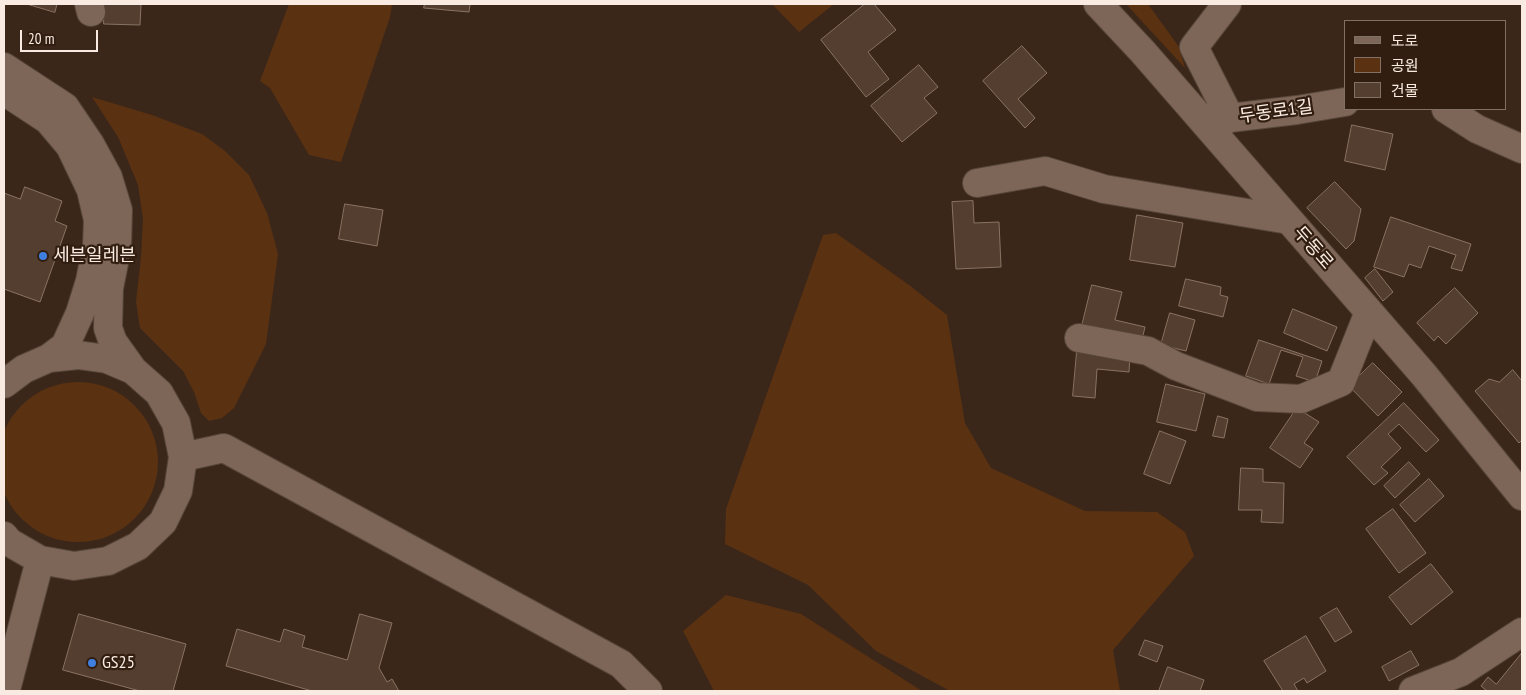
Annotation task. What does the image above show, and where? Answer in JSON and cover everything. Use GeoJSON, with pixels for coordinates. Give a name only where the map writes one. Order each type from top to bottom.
{"type":"FeatureCollection","features":[{"type":"Feature","properties":{"kind":"street","name":"두동로"},"geometry":{"type":"LineString","coordinates":[[1098,4],[1219,123],[1289,220],[1424,375],[1522,496]]}},
{"type":"Feature","properties":{"kind":"street"},"geometry":{"type":"LineString","coordinates":[[1219,123],[1194,46],[1227,4]]}},
{"type":"Feature","properties":{"kind":"street"},"geometry":{"type":"LineString","coordinates":[[4,67],[65,107],[90,144],[108,176],[118,210],[117,248],[109,288],[108,328],[113,342],[133,370],[159,393],[176,423],[183,457],[178,491],[163,522],[138,546],[108,561],[74,566],[40,560],[9,542],[4,536]]}},
{"type":"Feature","properties":{"kind":"street"},"geometry":{"type":"LineString","coordinates":[[4,91],[48,120],[70,146],[91,190],[98,220],[97,245],[90,281],[80,313],[65,346],[49,358],[24,369],[4,384]]}},
{"type":"Feature","properties":{"kind":"street","name":"두동로1길"},"geometry":{"type":"LineString","coordinates":[[1219,123],[1344,102]]}},
{"type":"Feature","properties":{"kind":"street"},"geometry":{"type":"LineString","coordinates":[[1448,110],[1476,129],[1522,149]]}},
{"type":"Feature","properties":{"kind":"street"},"geometry":{"type":"LineString","coordinates":[[977,183],[1044,171],[1104,189],[1289,220]]}},
{"type":"Feature","properties":{"kind":"street"},"geometry":{"type":"LineString","coordinates":[[1078,338],[1148,351],[1176,366],[1257,397],[1301,399],[1341,382],[1369,312]]}},
{"type":"Feature","properties":{"kind":"street"},"geometry":{"type":"LineString","coordinates":[[49,358],[78,355],[97,357],[133,370]]}},
{"type":"Feature","properties":{"kind":"street"},"geometry":{"type":"LineString","coordinates":[[183,457],[224,448],[621,664],[648,691]]}},
{"type":"Feature","properties":{"kind":"street"},"geometry":{"type":"LineString","coordinates":[[7,686],[40,560]]}},
{"type":"Feature","properties":{"kind":"street"},"geometry":{"type":"LineString","coordinates":[[1413,691],[1462,672],[1522,632]]}},
{"type":"Feature","properties":{"kind":"green space"},"geometry":{"type":"Polygon","coordinates":[[[289,4],[392,4],[390,17],[341,162],[309,155],[270,88],[260,81],[289,4]]]}},
{"type":"Feature","properties":{"kind":"green space"},"geometry":{"type":"Polygon","coordinates":[[[772,4],[834,4],[799,32],[772,4]]]}},
{"type":"Feature","properties":{"kind":"green space"},"geometry":{"type":"Polygon","coordinates":[[[1126,4],[1148,4],[1179,47],[1185,68],[1126,4]]]}},
{"type":"Feature","properties":{"kind":"green space"},"geometry":{"type":"Polygon","coordinates":[[[92,97],[152,115],[202,134],[225,151],[249,175],[267,213],[278,254],[266,344],[234,408],[222,418],[209,421],[201,413],[194,392],[183,371],[140,328],[136,302],[143,219],[138,185],[118,137],[92,97]]]}},
{"type":"Feature","properties":{"kind":"green space"},"geometry":{"type":"Polygon","coordinates":[[[836,233],[909,285],[947,315],[965,423],[991,468],[1085,511],[1157,512],[1185,532],[1194,556],[1113,650],[1120,691],[950,691],[876,651],[808,585],[725,544],[726,509],[823,235],[836,233]]]}},
{"type":"Feature","properties":{"kind":"green space"},"geometry":{"type":"Polygon","coordinates":[[[62,383],[94,383],[123,395],[145,417],[155,439],[158,454],[157,478],[145,507],[123,529],[94,541],[62,541],[33,529],[11,507],[-1,478],[-1,446],[11,417],[33,395],[62,383]]]}},
{"type":"Feature","properties":{"kind":"green space"},"geometry":{"type":"Polygon","coordinates":[[[726,595],[801,614],[922,691],[714,691],[683,631],[726,595]]]}},
{"type":"Feature","properties":{"kind":"building"},"geometry":{"type":"Polygon","coordinates":[[[27,4],[57,4],[55,12],[27,4]]]}},
{"type":"Feature","properties":{"kind":"building"},"geometry":{"type":"Polygon","coordinates":[[[104,4],[141,4],[140,25],[104,24],[104,4]]]}},
{"type":"Feature","properties":{"kind":"building"},"geometry":{"type":"Polygon","coordinates":[[[425,4],[470,4],[469,12],[424,8],[425,4]]]}},
{"type":"Feature","properties":{"kind":"building"},"geometry":{"type":"Polygon","coordinates":[[[865,4],[874,4],[896,30],[868,52],[889,79],[866,97],[821,40],[865,4]]]}},
{"type":"Feature","properties":{"kind":"building"},"geometry":{"type":"Polygon","coordinates":[[[1022,46],[1047,73],[1018,99],[1035,118],[1025,128],[983,81],[1022,46]]]}},
{"type":"Feature","properties":{"kind":"building"},"geometry":{"type":"Polygon","coordinates":[[[919,65],[938,87],[924,98],[937,113],[902,142],[871,106],[919,65]]]}},
{"type":"Feature","properties":{"kind":"building"},"geometry":{"type":"Polygon","coordinates":[[[1352,125],[1393,134],[1385,170],[1345,161],[1352,125]]]}},
{"type":"Feature","properties":{"kind":"building"},"geometry":{"type":"Polygon","coordinates":[[[1335,182],[1361,209],[1354,241],[1346,249],[1307,208],[1335,182]]]}},
{"type":"Feature","properties":{"kind":"building"},"geometry":{"type":"Polygon","coordinates":[[[25,187],[62,201],[55,221],[67,226],[40,302],[4,289],[4,193],[20,199],[25,187]]]}},
{"type":"Feature","properties":{"kind":"building"},"geometry":{"type":"Polygon","coordinates":[[[973,201],[974,223],[999,222],[1001,267],[956,269],[952,202],[973,201]]]}},
{"type":"Feature","properties":{"kind":"building"},"geometry":{"type":"Polygon","coordinates":[[[345,204],[383,210],[377,246],[339,239],[345,204]]]}},
{"type":"Feature","properties":{"kind":"building"},"geometry":{"type":"Polygon","coordinates":[[[1137,215],[1183,223],[1175,267],[1130,260],[1137,215]]]}},
{"type":"Feature","properties":{"kind":"building"},"geometry":{"type":"Polygon","coordinates":[[[1391,217],[1471,244],[1462,271],[1451,268],[1456,255],[1429,246],[1421,268],[1409,264],[1404,277],[1374,267],[1391,217]]]}},
{"type":"Feature","properties":{"kind":"building"},"geometry":{"type":"Polygon","coordinates":[[[1375,269],[1393,292],[1383,301],[1365,278],[1375,269]]]}},
{"type":"Feature","properties":{"kind":"building"},"geometry":{"type":"Polygon","coordinates":[[[1186,279],[1221,287],[1220,295],[1228,297],[1223,317],[1179,306],[1186,279]]]}},
{"type":"Feature","properties":{"kind":"building"},"geometry":{"type":"Polygon","coordinates":[[[1092,285],[1122,292],[1115,320],[1145,327],[1142,340],[1082,326],[1092,285]]]}},
{"type":"Feature","properties":{"kind":"building"},"geometry":{"type":"Polygon","coordinates":[[[1455,288],[1478,313],[1446,344],[1438,336],[1434,341],[1417,323],[1455,288]]]}},
{"type":"Feature","properties":{"kind":"building"},"geometry":{"type":"Polygon","coordinates":[[[1293,309],[1337,327],[1327,351],[1284,333],[1293,309]]]}},
{"type":"Feature","properties":{"kind":"building"},"geometry":{"type":"Polygon","coordinates":[[[1170,313],[1195,320],[1186,351],[1161,345],[1170,313]]]}},
{"type":"Feature","properties":{"kind":"building"},"geometry":{"type":"Polygon","coordinates":[[[1259,340],[1322,361],[1315,382],[1296,376],[1303,357],[1281,350],[1269,384],[1246,376],[1259,340]]]}},
{"type":"Feature","properties":{"kind":"building"},"geometry":{"type":"Polygon","coordinates":[[[1077,352],[1130,355],[1129,372],[1097,369],[1095,398],[1073,396],[1077,352]]]}},
{"type":"Feature","properties":{"kind":"building"},"geometry":{"type":"Polygon","coordinates":[[[1373,363],[1402,392],[1378,416],[1349,386],[1373,363]]]}},
{"type":"Feature","properties":{"kind":"building"},"geometry":{"type":"Polygon","coordinates":[[[1513,370],[1522,381],[1522,440],[1519,443],[1475,391],[1489,379],[1499,382],[1513,370]]]}},
{"type":"Feature","properties":{"kind":"building"},"geometry":{"type":"Polygon","coordinates":[[[1166,384],[1205,394],[1196,431],[1157,422],[1166,384]]]}},
{"type":"Feature","properties":{"kind":"building"},"geometry":{"type":"Polygon","coordinates":[[[1404,403],[1439,440],[1426,452],[1399,424],[1388,434],[1401,448],[1381,467],[1388,473],[1374,485],[1347,457],[1404,403]]]}},
{"type":"Feature","properties":{"kind":"building"},"geometry":{"type":"Polygon","coordinates":[[[1297,408],[1319,422],[1304,443],[1313,449],[1300,468],[1270,448],[1297,408]]]}},
{"type":"Feature","properties":{"kind":"building"},"geometry":{"type":"Polygon","coordinates":[[[1218,416],[1228,419],[1224,438],[1213,436],[1218,416]]]}},
{"type":"Feature","properties":{"kind":"building"},"geometry":{"type":"Polygon","coordinates":[[[1160,431],[1186,441],[1170,484],[1144,474],[1160,431]]]}},
{"type":"Feature","properties":{"kind":"building"},"geometry":{"type":"Polygon","coordinates":[[[1409,462],[1420,474],[1395,498],[1384,486],[1409,462]]]}},
{"type":"Feature","properties":{"kind":"building"},"geometry":{"type":"Polygon","coordinates":[[[1241,468],[1263,469],[1263,482],[1284,483],[1283,523],[1261,522],[1262,510],[1239,510],[1241,468]]]}},
{"type":"Feature","properties":{"kind":"building"},"geometry":{"type":"Polygon","coordinates":[[[1429,479],[1444,496],[1415,522],[1400,505],[1429,479]]]}},
{"type":"Feature","properties":{"kind":"building"},"geometry":{"type":"Polygon","coordinates":[[[1393,509],[1426,553],[1399,573],[1366,529],[1393,509]]]}},
{"type":"Feature","properties":{"kind":"building"},"geometry":{"type":"Polygon","coordinates":[[[1431,564],[1453,592],[1411,625],[1389,597],[1431,564]]]}},
{"type":"Feature","properties":{"kind":"building"},"geometry":{"type":"Polygon","coordinates":[[[1337,608],[1352,632],[1335,642],[1320,618],[1337,608]]]}},
{"type":"Feature","properties":{"kind":"building"},"geometry":{"type":"Polygon","coordinates":[[[79,614],[186,644],[173,691],[140,691],[63,670],[79,614]]]}},
{"type":"Feature","properties":{"kind":"building"},"geometry":{"type":"Polygon","coordinates":[[[360,614],[392,623],[379,668],[387,682],[392,679],[399,691],[312,691],[226,666],[237,629],[280,642],[284,629],[305,636],[302,647],[347,660],[360,614]]]}},
{"type":"Feature","properties":{"kind":"building"},"geometry":{"type":"Polygon","coordinates":[[[1306,636],[1326,671],[1307,683],[1304,678],[1294,684],[1298,691],[1283,691],[1264,661],[1306,636]]]}},
{"type":"Feature","properties":{"kind":"building"},"geometry":{"type":"Polygon","coordinates":[[[1145,640],[1163,646],[1157,662],[1139,655],[1145,640]]]}},
{"type":"Feature","properties":{"kind":"building"},"geometry":{"type":"Polygon","coordinates":[[[1411,651],[1419,665],[1389,681],[1382,667],[1411,651]]]}},
{"type":"Feature","properties":{"kind":"building"},"geometry":{"type":"Polygon","coordinates":[[[1522,653],[1522,691],[1487,691],[1481,686],[1488,677],[1496,684],[1522,653]]]}},
{"type":"Feature","properties":{"kind":"building"},"geometry":{"type":"Polygon","coordinates":[[[1168,667],[1204,680],[1200,691],[1159,691],[1168,667]]]}},
{"type":"Feature","properties":{"kind":"place","name":"세븐일레븐"},"geometry":{"type":"Point","coordinates":[43,256]}},
{"type":"Feature","properties":{"kind":"place","name":"GS25"},"geometry":{"type":"Point","coordinates":[92,663]}}]}
